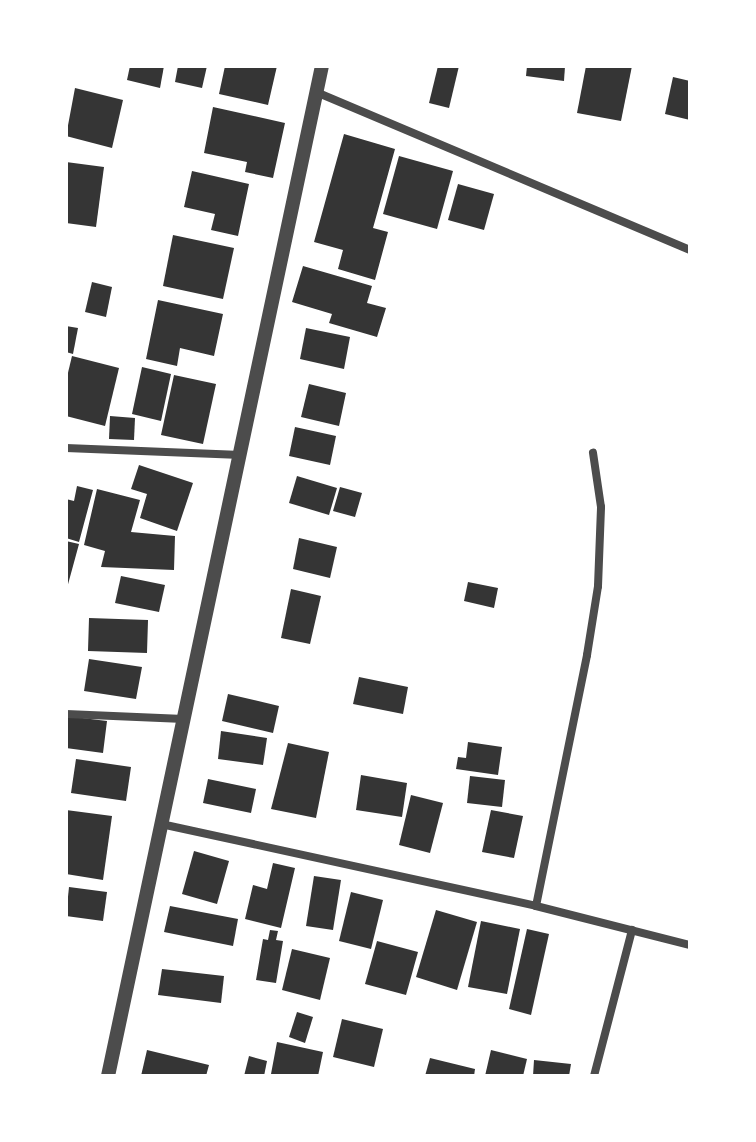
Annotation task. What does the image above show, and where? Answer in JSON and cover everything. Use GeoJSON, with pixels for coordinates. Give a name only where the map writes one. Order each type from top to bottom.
{"type":"FeatureCollection","features":[{"type":"Feature","properties":{"kind":"street"},"geometry":{"type":"LineString","coordinates":[[108,1076],[322,66]]}},
{"type":"Feature","properties":{"kind":"street"},"geometry":{"type":"LineString","coordinates":[[316,92],[690,250]]}},
{"type":"Feature","properties":{"kind":"street"},"geometry":{"type":"LineString","coordinates":[[66,448],[241,455]]}},
{"type":"Feature","properties":{"kind":"street"},"geometry":{"type":"LineString","coordinates":[[536,906],[598,586],[601,507],[593,453]]}},
{"type":"Feature","properties":{"kind":"street"},"geometry":{"type":"LineString","coordinates":[[66,714],[184,719]]}},
{"type":"Feature","properties":{"kind":"street"},"geometry":{"type":"LineString","coordinates":[[161,824],[536,906],[690,945]]}},
{"type":"Feature","properties":{"kind":"street"},"geometry":{"type":"LineString","coordinates":[[594,1076],[632,930]]}},
{"type":"Feature","properties":{"kind":"building"},"geometry":{"type":"Polygon","coordinates":[[[130,66],[164,66],[160,88],[127,80],[130,66]]]}},
{"type":"Feature","properties":{"kind":"building"},"geometry":{"type":"Polygon","coordinates":[[[178,66],[207,66],[202,88],[175,82],[178,66]]]}},
{"type":"Feature","properties":{"kind":"building"},"geometry":{"type":"Polygon","coordinates":[[[225,66],[277,66],[268,105],[219,94],[225,66]]]}},
{"type":"Feature","properties":{"kind":"building"},"geometry":{"type":"Polygon","coordinates":[[[438,66],[459,66],[449,108],[429,103],[438,66]]]}},
{"type":"Feature","properties":{"kind":"building"},"geometry":{"type":"Polygon","coordinates":[[[527,66],[565,66],[564,81],[526,76],[527,66]]]}},
{"type":"Feature","properties":{"kind":"building"},"geometry":{"type":"Polygon","coordinates":[[[586,66],[632,66],[621,121],[577,113],[586,66]]]}},
{"type":"Feature","properties":{"kind":"building"},"geometry":{"type":"Polygon","coordinates":[[[673,77],[690,81],[690,120],[665,114],[673,77]]]}},
{"type":"Feature","properties":{"kind":"building"},"geometry":{"type":"Polygon","coordinates":[[[75,88],[123,100],[112,148],[66,136],[75,88]]]}},
{"type":"Feature","properties":{"kind":"building"},"geometry":{"type":"Polygon","coordinates":[[[213,107],[285,123],[273,178],[245,172],[247,162],[204,153],[213,107]]]}},
{"type":"Feature","properties":{"kind":"building"},"geometry":{"type":"Polygon","coordinates":[[[344,134],[395,149],[373,228],[388,232],[375,280],[338,269],[343,250],[314,242],[344,134]]]}},
{"type":"Feature","properties":{"kind":"building"},"geometry":{"type":"Polygon","coordinates":[[[399,156],[453,171],[437,229],[383,214],[399,156]]]}},
{"type":"Feature","properties":{"kind":"building"},"geometry":{"type":"Polygon","coordinates":[[[66,162],[104,167],[96,227],[66,223],[66,162]]]}},
{"type":"Feature","properties":{"kind":"building"},"geometry":{"type":"Polygon","coordinates":[[[192,171],[249,184],[238,236],[211,230],[215,214],[184,207],[192,171]]]}},
{"type":"Feature","properties":{"kind":"building"},"geometry":{"type":"Polygon","coordinates":[[[458,184],[494,194],[484,230],[448,220],[458,184]]]}},
{"type":"Feature","properties":{"kind":"building"},"geometry":{"type":"Polygon","coordinates":[[[173,235],[234,248],[223,299],[163,286],[173,235]]]}},
{"type":"Feature","properties":{"kind":"building"},"geometry":{"type":"Polygon","coordinates":[[[303,266],[372,286],[367,303],[386,308],[377,337],[329,323],[332,314],[292,302],[303,266]]]}},
{"type":"Feature","properties":{"kind":"building"},"geometry":{"type":"Polygon","coordinates":[[[92,282],[112,287],[106,317],[85,312],[92,282]]]}},
{"type":"Feature","properties":{"kind":"building"},"geometry":{"type":"Polygon","coordinates":[[[158,300],[223,314],[214,356],[180,348],[177,366],[146,359],[158,300]]]}},
{"type":"Feature","properties":{"kind":"building"},"geometry":{"type":"Polygon","coordinates":[[[66,326],[78,328],[73,354],[66,352],[66,326]]]}},
{"type":"Feature","properties":{"kind":"building"},"geometry":{"type":"Polygon","coordinates":[[[306,328],[350,337],[344,369],[300,359],[306,328]]]}},
{"type":"Feature","properties":{"kind":"building"},"geometry":{"type":"Polygon","coordinates":[[[72,356],[119,368],[105,426],[66,416],[66,381],[72,356]]]}},
{"type":"Feature","properties":{"kind":"building"},"geometry":{"type":"Polygon","coordinates":[[[142,367],[171,374],[161,421],[132,414],[142,367]]]}},
{"type":"Feature","properties":{"kind":"building"},"geometry":{"type":"Polygon","coordinates":[[[174,375],[216,384],[203,444],[161,435],[174,375]]]}},
{"type":"Feature","properties":{"kind":"building"},"geometry":{"type":"Polygon","coordinates":[[[309,384],[346,393],[339,426],[301,417],[309,384]]]}},
{"type":"Feature","properties":{"kind":"building"},"geometry":{"type":"Polygon","coordinates":[[[110,416],[135,418],[134,440],[109,439],[110,416]]]}},
{"type":"Feature","properties":{"kind":"building"},"geometry":{"type":"Polygon","coordinates":[[[295,427],[336,436],[330,465],[289,456],[295,427]]]}},
{"type":"Feature","properties":{"kind":"building"},"geometry":{"type":"Polygon","coordinates":[[[139,465],[193,483],[177,531],[140,518],[147,494],[131,489],[139,465]]]}},
{"type":"Feature","properties":{"kind":"building"},"geometry":{"type":"Polygon","coordinates":[[[297,476],[337,488],[329,515],[289,503],[297,476]]]}},
{"type":"Feature","properties":{"kind":"building"},"geometry":{"type":"Polygon","coordinates":[[[77,486],[93,490],[79,542],[66,538],[66,499],[74,501],[77,486]]]}},
{"type":"Feature","properties":{"kind":"building"},"geometry":{"type":"Polygon","coordinates":[[[340,487],[362,493],[355,517],[333,511],[340,487]]]}},
{"type":"Feature","properties":{"kind":"building"},"geometry":{"type":"Polygon","coordinates":[[[97,489],[140,500],[131,532],[175,536],[174,570],[101,567],[105,551],[84,545],[97,489]]]}},
{"type":"Feature","properties":{"kind":"building"},"geometry":{"type":"Polygon","coordinates":[[[299,538],[337,547],[330,578],[293,569],[299,538]]]}},
{"type":"Feature","properties":{"kind":"building"},"geometry":{"type":"Polygon","coordinates":[[[66,541],[79,544],[67,588],[66,588],[66,541]]]}},
{"type":"Feature","properties":{"kind":"building"},"geometry":{"type":"Polygon","coordinates":[[[121,576],[165,585],[159,612],[115,603],[121,576]]]}},
{"type":"Feature","properties":{"kind":"building"},"geometry":{"type":"Polygon","coordinates":[[[468,582],[498,588],[494,608],[464,601],[468,582]]]}},
{"type":"Feature","properties":{"kind":"building"},"geometry":{"type":"Polygon","coordinates":[[[291,589],[321,596],[310,644],[281,638],[291,589]]]}},
{"type":"Feature","properties":{"kind":"building"},"geometry":{"type":"Polygon","coordinates":[[[89,618],[148,620],[147,653],[88,651],[89,618]]]}},
{"type":"Feature","properties":{"kind":"building"},"geometry":{"type":"Polygon","coordinates":[[[89,659],[142,667],[136,699],[84,691],[89,659]]]}},
{"type":"Feature","properties":{"kind":"building"},"geometry":{"type":"Polygon","coordinates":[[[359,677],[408,687],[403,714],[353,704],[359,677]]]}},
{"type":"Feature","properties":{"kind":"building"},"geometry":{"type":"Polygon","coordinates":[[[228,694],[279,706],[273,733],[222,721],[228,694]]]}},
{"type":"Feature","properties":{"kind":"building"},"geometry":{"type":"Polygon","coordinates":[[[66,716],[107,721],[103,753],[66,748],[66,716]]]}},
{"type":"Feature","properties":{"kind":"building"},"geometry":{"type":"Polygon","coordinates":[[[221,731],[267,738],[263,765],[218,759],[221,731]]]}},
{"type":"Feature","properties":{"kind":"building"},"geometry":{"type":"Polygon","coordinates":[[[468,742],[502,747],[498,775],[456,769],[458,757],[466,758],[468,742]]]}},
{"type":"Feature","properties":{"kind":"building"},"geometry":{"type":"Polygon","coordinates":[[[288,743],[329,752],[316,818],[271,809],[288,743]]]}},
{"type":"Feature","properties":{"kind":"building"},"geometry":{"type":"Polygon","coordinates":[[[76,759],[131,767],[126,801],[71,793],[76,759]]]}},
{"type":"Feature","properties":{"kind":"building"},"geometry":{"type":"Polygon","coordinates":[[[361,775],[407,783],[402,817],[356,810],[361,775]]]}},
{"type":"Feature","properties":{"kind":"building"},"geometry":{"type":"Polygon","coordinates":[[[470,776],[505,780],[502,807],[467,803],[470,776]]]}},
{"type":"Feature","properties":{"kind":"building"},"geometry":{"type":"Polygon","coordinates":[[[208,779],[256,789],[251,813],[203,803],[208,779]]]}},
{"type":"Feature","properties":{"kind":"building"},"geometry":{"type":"Polygon","coordinates":[[[411,795],[443,803],[430,853],[399,845],[411,795]]]}},
{"type":"Feature","properties":{"kind":"building"},"geometry":{"type":"Polygon","coordinates":[[[66,810],[112,816],[103,880],[66,874],[66,810]]]}},
{"type":"Feature","properties":{"kind":"building"},"geometry":{"type":"Polygon","coordinates":[[[491,810],[523,816],[514,858],[482,852],[491,810]]]}},
{"type":"Feature","properties":{"kind":"building"},"geometry":{"type":"Polygon","coordinates":[[[194,851],[229,861],[217,904],[182,894],[194,851]]]}},
{"type":"Feature","properties":{"kind":"building"},"geometry":{"type":"Polygon","coordinates":[[[273,863],[295,868],[281,928],[245,919],[253,885],[267,889],[273,863]]]}},
{"type":"Feature","properties":{"kind":"building"},"geometry":{"type":"Polygon","coordinates":[[[314,876],[341,880],[333,930],[306,926],[314,876]]]}},
{"type":"Feature","properties":{"kind":"building"},"geometry":{"type":"Polygon","coordinates":[[[69,887],[107,892],[103,921],[66,916],[69,887]]]}},
{"type":"Feature","properties":{"kind":"building"},"geometry":{"type":"Polygon","coordinates":[[[351,892],[383,900],[371,949],[339,941],[351,892]]]}},
{"type":"Feature","properties":{"kind":"building"},"geometry":{"type":"Polygon","coordinates":[[[170,906],[238,919],[233,946],[164,932],[170,906]]]}},
{"type":"Feature","properties":{"kind":"building"},"geometry":{"type":"Polygon","coordinates":[[[436,910],[477,922],[457,990],[416,977],[436,910]]]}},
{"type":"Feature","properties":{"kind":"building"},"geometry":{"type":"Polygon","coordinates":[[[481,921],[520,929],[507,994],[468,987],[481,921]]]}},
{"type":"Feature","properties":{"kind":"building"},"geometry":{"type":"Polygon","coordinates":[[[527,929],[549,934],[531,1015],[509,1009],[527,929]]]}},
{"type":"Feature","properties":{"kind":"building"},"geometry":{"type":"Polygon","coordinates":[[[270,930],[278,931],[276,940],[283,941],[276,983],[256,980],[263,939],[268,940],[270,930]]]}},
{"type":"Feature","properties":{"kind":"building"},"geometry":{"type":"Polygon","coordinates":[[[377,941],[418,952],[406,995],[365,984],[377,941]]]}},
{"type":"Feature","properties":{"kind":"building"},"geometry":{"type":"Polygon","coordinates":[[[292,949],[330,958],[320,1000],[282,990],[292,949]]]}},
{"type":"Feature","properties":{"kind":"building"},"geometry":{"type":"Polygon","coordinates":[[[162,969],[224,976],[221,1003],[158,995],[162,969]]]}},
{"type":"Feature","properties":{"kind":"building"},"geometry":{"type":"Polygon","coordinates":[[[297,1012],[313,1017],[305,1043],[289,1037],[297,1012]]]}},
{"type":"Feature","properties":{"kind":"building"},"geometry":{"type":"Polygon","coordinates":[[[342,1019],[383,1029],[374,1067],[333,1057],[342,1019]]]}},
{"type":"Feature","properties":{"kind":"building"},"geometry":{"type":"Polygon","coordinates":[[[277,1042],[323,1052],[318,1076],[271,1074],[277,1042]]]}},
{"type":"Feature","properties":{"kind":"building"},"geometry":{"type":"Polygon","coordinates":[[[147,1050],[209,1065],[206,1076],[141,1076],[147,1050]]]}},
{"type":"Feature","properties":{"kind":"building"},"geometry":{"type":"Polygon","coordinates":[[[491,1050],[527,1059],[523,1076],[485,1076],[491,1050]]]}},
{"type":"Feature","properties":{"kind":"building"},"geometry":{"type":"Polygon","coordinates":[[[249,1056],[267,1061],[264,1076],[244,1076],[249,1056]]]}},
{"type":"Feature","properties":{"kind":"building"},"geometry":{"type":"Polygon","coordinates":[[[430,1058],[475,1069],[474,1076],[425,1076],[430,1058]]]}},
{"type":"Feature","properties":{"kind":"building"},"geometry":{"type":"Polygon","coordinates":[[[534,1060],[571,1064],[569,1076],[533,1076],[534,1060]]]}}]}
